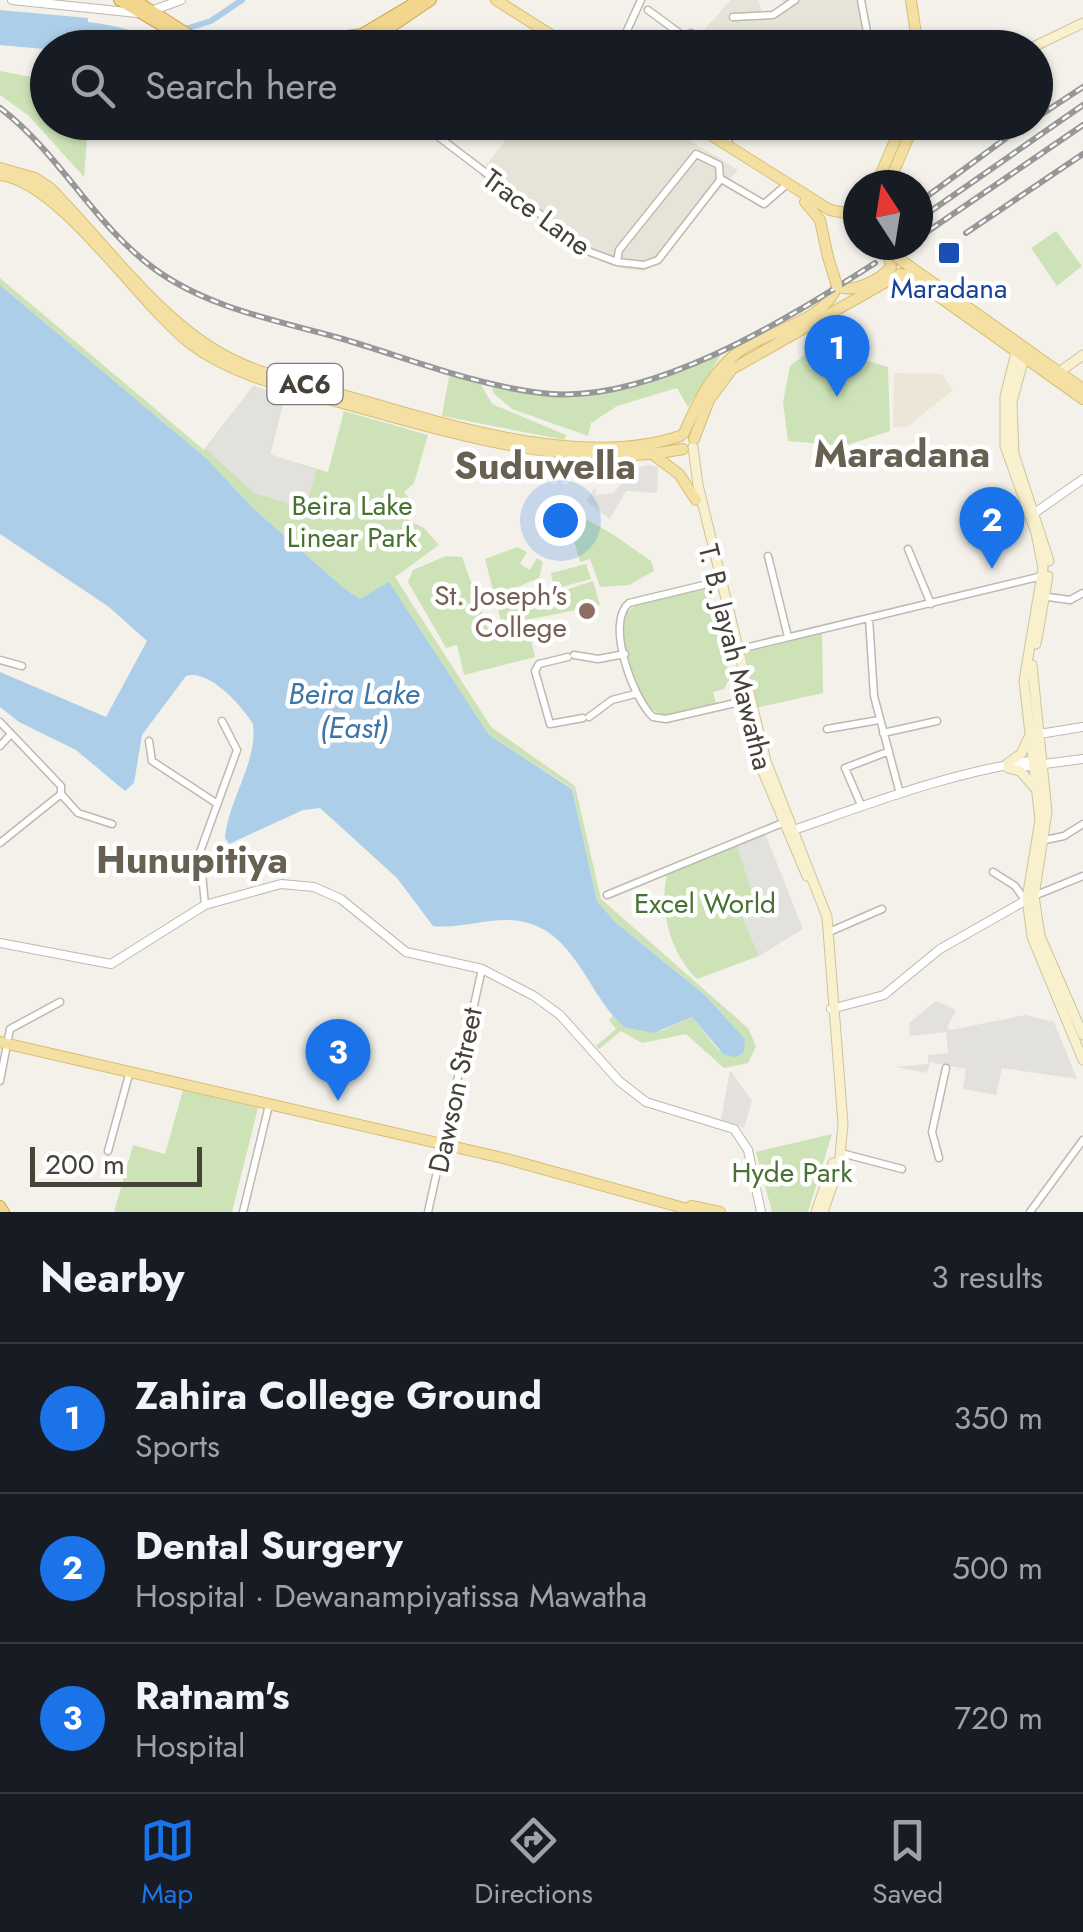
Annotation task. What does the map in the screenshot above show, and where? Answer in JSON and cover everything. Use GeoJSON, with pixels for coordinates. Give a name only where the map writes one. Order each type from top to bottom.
{"type":"FeatureCollection","features":[{"type":"Feature","properties":{"kind":"highway"},"geometry":{"type":"LineString","coordinates":[[119,0],[176,30]]}},
{"type":"Feature","properties":{"kind":"highway"},"geometry":{"type":"LineString","coordinates":[[136,0],[145,12]]}},
{"type":"Feature","properties":{"kind":"highway"},"geometry":{"type":"LineString","coordinates":[[372,30],[419,0]]}},
{"type":"Feature","properties":{"kind":"highway"},"geometry":{"type":"LineString","coordinates":[[387,30],[430,0]]}},
{"type":"Feature","properties":{"kind":"highway"},"geometry":{"type":"LineString","coordinates":[[0,1206],[4,1212]]}},
{"type":"Feature","properties":{"kind":"main road"},"geometry":{"type":"LineString","coordinates":[[496,0],[544,30]]}},
{"type":"Feature","properties":{"kind":"main road"},"geometry":{"type":"LineString","coordinates":[[912,0],[916,30]]}},
{"type":"Feature","properties":{"kind":"main road"},"geometry":{"type":"LineString","coordinates":[[1053,40],[1083,26]]}},
{"type":"Feature","properties":{"kind":"main road"},"geometry":{"type":"LineString","coordinates":[[717,140],[788,186],[843,213]]}},
{"type":"Feature","properties":{"kind":"main road"},"geometry":{"type":"LineString","coordinates":[[883,170],[896,140]]}},
{"type":"Feature","properties":{"kind":"main road"},"geometry":{"type":"LineString","coordinates":[[894,170],[907,140]]}},
{"type":"Feature","properties":{"kind":"main road","name":"AC6"},"geometry":{"type":"LineString","coordinates":[[0,171],[45,194],[172,328],[216,361],[265,380],[434,424],[579,453],[650,452],[687,442]]}},
{"type":"Feature","properties":{"kind":"main road"},"geometry":{"type":"LineString","coordinates":[[687,442],[708,384],[743,355],[828,304],[838,286],[820,220],[788,186]]}},
{"type":"Feature","properties":{"kind":"main road"},"geometry":{"type":"LineString","coordinates":[[743,355],[786,337],[888,276],[892,260]]}},
{"type":"Feature","properties":{"kind":"main road"},"geometry":{"type":"LineString","coordinates":[[897,260],[1083,399]]}},
{"type":"Feature","properties":{"kind":"main road"},"geometry":{"type":"LineString","coordinates":[[838,286],[852,290],[888,276],[910,276],[1083,390]]}},
{"type":"Feature","properties":{"kind":"main road"},"geometry":{"type":"LineString","coordinates":[[1021,351],[1011,423],[1014,454],[1049,555],[1032,670],[1033,735],[1047,812],[1029,898],[1040,936],[1083,1035]]}},
{"type":"Feature","properties":{"kind":"main road"},"geometry":{"type":"LineString","coordinates":[[1021,351],[1005,396],[1005,446],[1043,555],[1043,596]]}},
{"type":"Feature","properties":{"kind":"main road"},"geometry":{"type":"LineString","coordinates":[[1058,372],[1083,355]]}},
{"type":"Feature","properties":{"kind":"main road","name":"AC6"},"geometry":{"type":"LineString","coordinates":[[531,443],[610,446],[687,442]]}},
{"type":"Feature","properties":{"kind":"main road","name":"T. B. Jayah Mawatha"},"geometry":{"type":"LineString","coordinates":[[687,442],[716,582],[766,761],[821,912],[833,1009],[841,1153],[826,1210]]}},
{"type":"Feature","properties":{"kind":"main road","name":"T. B. Jayah Mawatha"},"geometry":{"type":"LineString","coordinates":[[687,442],[762,767],[823,902],[830,932],[838,1136],[816,1212]]}},
{"type":"Feature","properties":{"kind":"main road"},"geometry":{"type":"LineString","coordinates":[[650,452],[679,474],[696,500]]}},
{"type":"Feature","properties":{"kind":"main road"},"geometry":{"type":"LineString","coordinates":[[1033,735],[1008,766],[1020,771],[1038,792]]}},
{"type":"Feature","properties":{"kind":"main road"},"geometry":{"type":"LineString","coordinates":[[1038,763],[1040,820],[1029,898],[1032,938],[1083,1060]]}},
{"type":"Feature","properties":{"kind":"main road"},"geometry":{"type":"LineString","coordinates":[[4,1043],[442,1144],[698,1212]]}},
{"type":"Feature","properties":{"kind":"main road"},"geometry":{"type":"LineString","coordinates":[[636,1194],[720,1212]]}},
{"type":"Feature","properties":{"kind":"street"},"geometry":{"type":"LineString","coordinates":[[12,0],[145,12],[180,1]]}},
{"type":"Feature","properties":{"kind":"street"},"geometry":{"type":"LineString","coordinates":[[627,30],[641,0]]}},
{"type":"Feature","properties":{"kind":"street"},"geometry":{"type":"LineString","coordinates":[[733,17],[774,14],[795,0]]}},
{"type":"Feature","properties":{"kind":"street"},"geometry":{"type":"LineString","coordinates":[[861,0],[867,30]]}},
{"type":"Feature","properties":{"kind":"street"},"geometry":{"type":"LineString","coordinates":[[173,28],[180,1]]}},
{"type":"Feature","properties":{"kind":"street"},"geometry":{"type":"LineString","coordinates":[[648,10],[680,30]]}},
{"type":"Feature","properties":{"kind":"street","name":"Trace Lane"},"geometry":{"type":"LineString","coordinates":[[442,140],[511,195],[613,262]]}},
{"type":"Feature","properties":{"kind":"street"},"geometry":{"type":"LineString","coordinates":[[725,145],[729,140]]}},
{"type":"Feature","properties":{"kind":"street"},"geometry":{"type":"LineString","coordinates":[[724,179],[658,260],[644,265],[613,262],[696,154],[719,165],[724,179],[764,204],[788,186]]}},
{"type":"Feature","properties":{"kind":"street"},"geometry":{"type":"LineString","coordinates":[[1036,512],[1083,479]]}},
{"type":"Feature","properties":{"kind":"street"},"geometry":{"type":"LineString","coordinates":[[908,549],[930,604]]}},
{"type":"Feature","properties":{"kind":"street"},"geometry":{"type":"LineString","coordinates":[[768,556],[788,637]]}},
{"type":"Feature","properties":{"kind":"street"},"geometry":{"type":"LineString","coordinates":[[735,650],[1042,576]]}},
{"type":"Feature","properties":{"kind":"street"},"geometry":{"type":"LineString","coordinates":[[716,582],[623,608],[618,620],[625,654],[636,694],[659,720],[744,701]]}},
{"type":"Feature","properties":{"kind":"street"},"geometry":{"type":"LineString","coordinates":[[1043,596],[1070,600],[1083,593]]}},
{"type":"Feature","properties":{"kind":"street"},"geometry":{"type":"LineString","coordinates":[[869,618],[882,733],[900,790]]}},
{"type":"Feature","properties":{"kind":"street"},"geometry":{"type":"LineString","coordinates":[[625,654],[598,659],[571,656],[539,664],[535,671],[548,722],[586,717],[612,700],[636,694]]}},
{"type":"Feature","properties":{"kind":"street"},"geometry":{"type":"LineString","coordinates":[[0,660],[22,666]]}},
{"type":"Feature","properties":{"kind":"street"},"geometry":{"type":"LineString","coordinates":[[827,730],[880,720]]}},
{"type":"Feature","properties":{"kind":"street"},"geometry":{"type":"LineString","coordinates":[[206,905],[200,852],[237,750],[222,721]]}},
{"type":"Feature","properties":{"kind":"street"},"geometry":{"type":"LineString","coordinates":[[0,722],[61,786],[61,794],[78,812],[112,824]]}},
{"type":"Feature","properties":{"kind":"street"},"geometry":{"type":"LineString","coordinates":[[882,733],[937,722]]}},
{"type":"Feature","properties":{"kind":"street"},"geometry":{"type":"LineString","coordinates":[[1033,735],[1083,727]]}},
{"type":"Feature","properties":{"kind":"street"},"geometry":{"type":"LineString","coordinates":[[0,746],[11,734]]}},
{"type":"Feature","properties":{"kind":"street"},"geometry":{"type":"LineString","coordinates":[[149,741],[152,761],[216,804]]}},
{"type":"Feature","properties":{"kind":"street"},"geometry":{"type":"LineString","coordinates":[[861,805],[844,768],[887,752]]}},
{"type":"Feature","properties":{"kind":"street"},"geometry":{"type":"LineString","coordinates":[[607,895],[650,881],[666,869],[900,790],[991,768],[1082,761]]}},
{"type":"Feature","properties":{"kind":"street"},"geometry":{"type":"LineString","coordinates":[[0,844],[61,794]]}},
{"type":"Feature","properties":{"kind":"street"},"geometry":{"type":"LineString","coordinates":[[1044,840],[1064,836],[1083,824]]}},
{"type":"Feature","properties":{"kind":"street"},"geometry":{"type":"LineString","coordinates":[[993,872],[1029,898]]}},
{"type":"Feature","properties":{"kind":"street"},"geometry":{"type":"LineString","coordinates":[[833,1009],[884,995],[940,949],[1029,898],[1083,876]]}},
{"type":"Feature","properties":{"kind":"street"},"geometry":{"type":"LineString","coordinates":[[0,943],[110,964],[206,905],[280,884],[314,886],[341,899],[410,954],[482,969],[534,996],[560,1016],[618,1081],[646,1102],[734,1129],[748,1150],[762,1212]]}},
{"type":"Feature","properties":{"kind":"street"},"geometry":{"type":"LineString","coordinates":[[830,932],[882,909]]}},
{"type":"Feature","properties":{"kind":"street","name":"Dawson Street"},"geometry":{"type":"LineString","coordinates":[[428,1212],[482,969]]}},
{"type":"Feature","properties":{"kind":"street"},"geometry":{"type":"LineString","coordinates":[[0,1081],[4,1043],[13,1025],[60,1002]]}},
{"type":"Feature","properties":{"kind":"street"},"geometry":{"type":"LineString","coordinates":[[940,1158],[932,1132],[946,1068]]}},
{"type":"Feature","properties":{"kind":"street"},"geometry":{"type":"LineString","coordinates":[[108,1151],[130,1071]]}},
{"type":"Feature","properties":{"kind":"street"},"geometry":{"type":"LineString","coordinates":[[243,1212],[269,1104]]}},
{"type":"Feature","properties":{"kind":"street"},"geometry":{"type":"LineString","coordinates":[[1030,1212],[1083,1140]]}},
{"type":"Feature","properties":{"kind":"street"},"geometry":{"type":"LineString","coordinates":[[841,1153],[902,1169]]}},
{"type":"Feature","properties":{"kind":"shaded area"},"geometry":{"type":"Polygon","coordinates":[[[731,0],[758,0],[764,16],[785,9],[782,0],[860,0],[866,30],[704,30],[731,0]]]}},
{"type":"Feature","properties":{"kind":"shaded area"},"geometry":{"type":"Polygon","coordinates":[[[505,140],[689,140],[738,170],[644,271],[602,262],[479,175],[505,140]]]}},
{"type":"Feature","properties":{"kind":"shaded area"},"geometry":{"type":"Polygon","coordinates":[[[894,373],[942,374],[953,390],[908,426],[893,428],[894,373]]]}},
{"type":"Feature","properties":{"kind":"shaded area"},"geometry":{"type":"Polygon","coordinates":[[[253,386],[285,396],[270,454],[316,470],[306,509],[254,493],[206,449],[253,386]]]}},
{"type":"Feature","properties":{"kind":"shaded area"},"geometry":{"type":"Polygon","coordinates":[[[658,467],[657,493],[626,491],[610,519],[586,501],[595,487],[596,495],[614,493],[634,468],[658,467]]]}},
{"type":"Feature","properties":{"kind":"shaded area"},"geometry":{"type":"Polygon","coordinates":[[[765,833],[803,929],[759,956],[743,916],[758,910],[737,845],[765,833]]]}},
{"type":"Feature","properties":{"kind":"shaded area"},"geometry":{"type":"Polygon","coordinates":[[[936,1001],[956,1010],[947,1028],[951,1030],[1025,1015],[1054,1022],[1077,1079],[1002,1068],[996,1095],[963,1089],[966,1069],[930,1062],[927,1073],[896,1067],[928,1064],[928,1055],[948,1053],[946,1032],[910,1036],[909,1023],[936,1001]]]}},
{"type":"Feature","properties":{"kind":"shaded area"},"geometry":{"type":"Polygon","coordinates":[[[730,1070],[752,1101],[744,1128],[721,1120],[730,1070]]]}},
{"type":"Feature","properties":{"kind":"green space"},"geometry":{"type":"Polygon","coordinates":[[[0,71],[30,77],[30,117],[28,115],[0,95],[0,71]]]}},
{"type":"Feature","properties":{"kind":"green space"},"geometry":{"type":"Polygon","coordinates":[[[51,140],[87,140],[84,177],[51,140]]]}},
{"type":"Feature","properties":{"kind":"green space"},"geometry":{"type":"Polygon","coordinates":[[[1056,231],[1082,266],[1057,286],[1031,248],[1056,231]]]}},
{"type":"Feature","properties":{"kind":"green space","name":"Beira Lake Linear Park"},"geometry":{"type":"Polygon","coordinates":[[[0,278],[204,450],[253,386],[285,396],[270,455],[328,472],[344,411],[428,435],[414,483],[404,492],[412,501],[408,520],[424,528],[439,545],[395,577],[491,727],[575,786],[601,899],[748,1028],[756,1046],[748,1063],[724,1068],[686,1034],[642,1043],[621,1031],[599,1049],[596,1046],[616,1029],[609,1020],[613,1016],[624,1027],[661,1031],[692,1017],[719,1051],[745,1039],[705,995],[615,922],[597,901],[572,788],[489,735],[389,583],[360,599],[345,589],[254,509],[207,459],[0,285],[0,278]]]}},
{"type":"Feature","properties":{"kind":"green space"},"geometry":{"type":"Polygon","coordinates":[[[816,346],[888,367],[890,431],[844,446],[788,441],[783,402],[790,366],[816,346]]]}},
{"type":"Feature","properties":{"kind":"green space"},"geometry":{"type":"Polygon","coordinates":[[[724,350],[688,407],[677,388],[617,406],[591,423],[588,436],[512,409],[493,393],[492,386],[554,394],[640,385],[696,365],[724,350]]]}},
{"type":"Feature","properties":{"kind":"green space"},"geometry":{"type":"Polygon","coordinates":[[[449,376],[480,383],[492,404],[566,435],[565,440],[442,416],[449,376]]]}},
{"type":"Feature","properties":{"kind":"green space"},"geometry":{"type":"Polygon","coordinates":[[[552,513],[578,517],[604,529],[651,561],[654,571],[629,585],[600,587],[590,559],[580,562],[574,541],[566,543],[562,533],[542,527],[543,519],[552,513]]]}},
{"type":"Feature","properties":{"kind":"green space"},"geometry":{"type":"Polygon","coordinates":[[[517,547],[527,552],[520,564],[530,570],[537,558],[543,562],[539,578],[510,590],[512,596],[549,590],[553,594],[593,581],[600,605],[502,625],[485,559],[517,547]]]}},
{"type":"Feature","properties":{"kind":"green space"},"geometry":{"type":"Polygon","coordinates":[[[446,556],[462,557],[490,634],[483,637],[528,627],[535,657],[464,675],[457,645],[446,648],[408,582],[413,570],[446,556]]]}},
{"type":"Feature","properties":{"kind":"green space"},"geometry":{"type":"Polygon","coordinates":[[[586,564],[591,579],[554,589],[551,573],[586,564]]]}},
{"type":"Feature","properties":{"kind":"green space"},"geometry":{"type":"Polygon","coordinates":[[[704,587],[707,598],[711,597],[730,678],[724,689],[713,692],[716,703],[662,714],[653,710],[638,688],[623,641],[621,617],[636,605],[704,587]]]}},
{"type":"Feature","properties":{"kind":"green space"},"geometry":{"type":"Polygon","coordinates":[[[822,633],[823,693],[755,708],[746,653],[822,633]]]}},
{"type":"Feature","properties":{"kind":"green space","name":"Excel World"},"geometry":{"type":"Polygon","coordinates":[[[737,845],[758,910],[743,917],[759,956],[697,979],[680,957],[669,930],[667,874],[737,845]]]}},
{"type":"Feature","properties":{"kind":"green space"},"geometry":{"type":"Polygon","coordinates":[[[183,1090],[258,1108],[232,1212],[114,1212],[133,1145],[165,1154],[183,1090]]]}},
{"type":"Feature","properties":{"kind":"green space","name":"Hyde Park"},"geometry":{"type":"Polygon","coordinates":[[[832,1134],[808,1212],[772,1212],[756,1152],[832,1134]]]}},
{"type":"Feature","properties":{"kind":"water"},"geometry":{"type":"Polygon","coordinates":[[[0,10],[88,18],[88,22],[130,30],[30,30],[30,48],[0,45],[0,10]]]}},
{"type":"Feature","properties":{"kind":"water","name":"Beira Lake (East)"},"geometry":{"type":"Polygon","coordinates":[[[0,285],[207,459],[254,509],[345,589],[360,599],[389,582],[489,735],[572,789],[597,901],[615,922],[705,995],[745,1039],[744,1052],[736,1057],[724,1055],[692,1017],[654,1033],[624,1027],[564,946],[532,924],[501,920],[433,926],[397,878],[320,808],[303,810],[229,844],[225,838],[227,824],[251,752],[253,724],[233,699],[204,678],[186,676],[142,735],[134,783],[125,791],[76,750],[19,722],[0,707],[0,672],[106,717],[147,641],[109,607],[0,534],[0,285]]]}},
{"type":"Feature","properties":{"kind":"waterway"},"geometry":{"type":"LineString","coordinates":[[182,30],[211,21],[242,0]]}},
{"type":"Feature","properties":{"kind":"railway"},"geometry":{"type":"LineString","coordinates":[[1053,107],[1083,87]]}},
{"type":"Feature","properties":{"kind":"railway"},"geometry":{"type":"LineString","coordinates":[[1053,126],[1083,105]]}},
{"type":"Feature","properties":{"kind":"railway"},"geometry":{"type":"LineString","coordinates":[[0,108],[30,134]]}},
{"type":"Feature","properties":{"kind":"railway"},"geometry":{"type":"LineString","coordinates":[[933,228],[1083,125]]}},
{"type":"Feature","properties":{"kind":"railway"},"geometry":{"type":"LineString","coordinates":[[35,140],[130,249],[196,293],[244,312],[466,377],[541,393],[582,394],[670,373],[759,332],[875,263]]}},
{"type":"Feature","properties":{"kind":"railway"},"geometry":{"type":"LineString","coordinates":[[933,192],[1004,140]]}},
{"type":"Feature","properties":{"kind":"railway"},"geometry":{"type":"LineString","coordinates":[[933,210],[1033,140]]}},
{"type":"Feature","properties":{"kind":"railway"},"geometry":{"type":"LineString","coordinates":[[966,233],[1083,154]]}},
{"type":"Feature","properties":{"kind":"place","name":"Maradana"},"geometry":{"type":"Point","coordinates":[949,253]}},
{"type":"Feature","properties":{"kind":"place","name":"Zahira College Ground"},"geometry":{"type":"Point","coordinates":[837,397]}},
{"type":"Feature","properties":{"kind":"place","name":"Dental Surgery"},"geometry":{"type":"Point","coordinates":[992,569]}},
{"type":"Feature","properties":{"kind":"place","name":"St. Joseph's College"},"geometry":{"type":"Point","coordinates":[587,611]}},
{"type":"Feature","properties":{"kind":"place","name":"Ratnam's"},"geometry":{"type":"Point","coordinates":[338,1101]}},
{"type":"Feature","properties":{"kind":"district","name":"Maradana"},"geometry":{"type":"Point","coordinates":[902,454]}},
{"type":"Feature","properties":{"kind":"district","name":"Suduwella"},"geometry":{"type":"Point","coordinates":[545,466]}},
{"type":"Feature","properties":{"kind":"district","name":"Hunupitiya"},"geometry":{"type":"Point","coordinates":[192,860]}}]}
